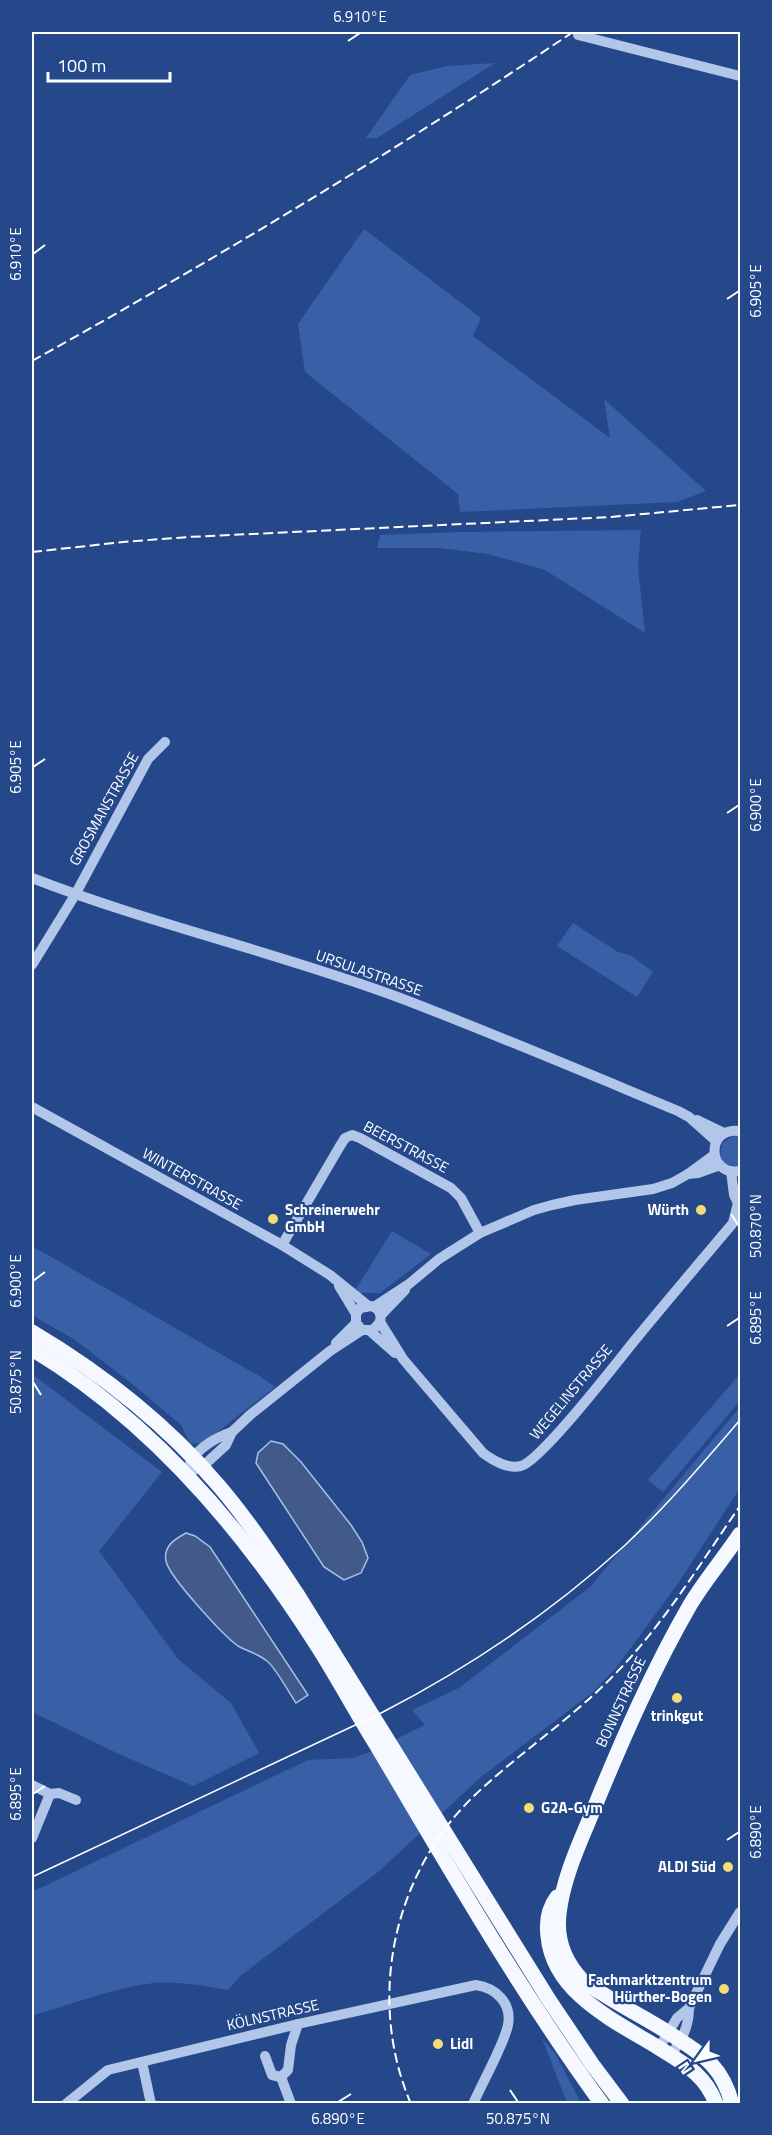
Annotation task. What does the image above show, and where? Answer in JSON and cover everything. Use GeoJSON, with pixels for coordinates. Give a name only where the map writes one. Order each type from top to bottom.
{"type":"FeatureCollection","features":[{"type":"Feature","properties":{"kind":"main road"},"geometry":{"type":"LineString","coordinates":[[32,1332],[102,1378],[197,1462],[224,1492],[297,1594],[549,2000],[622,2103]]}},
{"type":"Feature","properties":{"kind":"main road"},"geometry":{"type":"LineString","coordinates":[[32,1349],[136,1424],[185,1473],[256,1558],[318,1648],[539,2011],[573,2064],[602,2103]]}},
{"type":"Feature","properties":{"kind":"main road","name":"BONNSTRASSE"},"geometry":{"type":"LineString","coordinates":[[565,1885],[604,1784],[642,1698],[691,1603],[736,1552],[741,1534]]}},
{"type":"Feature","properties":{"kind":"main road"},"geometry":{"type":"LineString","coordinates":[[565,1885],[555,1900],[547,1920],[548,1943],[555,1966],[568,1984],[599,2010],[698,2073],[716,2103]]}},
{"type":"Feature","properties":{"kind":"main road"},"geometry":{"type":"LineString","coordinates":[[565,1885],[559,1915],[560,1942],[567,1962],[582,1980],[698,2050],[714,2067],[726,2085],[732,2103]]}},
{"type":"Feature","properties":{"kind":"street"},"geometry":{"type":"LineString","coordinates":[[578,35],[741,76]]}},
{"type":"Feature","properties":{"kind":"street","name":"GROSMANSTRASSE"},"geometry":{"type":"LineString","coordinates":[[32,965],[75,895],[147,759],[165,742]]}},
{"type":"Feature","properties":{"kind":"street","name":"URSULASTRASSE"},"geometry":{"type":"LineString","coordinates":[[32,878],[75,895],[260,951],[395,996],[678,1111],[720,1137]]}},
{"type":"Feature","properties":{"kind":"street","name":"WINTERSTRASSE"},"geometry":{"type":"LineString","coordinates":[[32,1107],[282,1245],[322,1269],[376,1312]]}},
{"type":"Feature","properties":{"kind":"street"},"geometry":{"type":"LineString","coordinates":[[185,1473],[197,1462],[226,1445],[232,1432],[330,1351],[338,1340],[361,1325],[376,1329],[376,1312],[439,1259],[480,1233],[534,1210],[574,1200],[653,1189],[672,1183],[714,1155],[720,1137],[734,1130],[741,1131]]}},
{"type":"Feature","properties":{"kind":"street","name":"BEERSTRASSE"},"geometry":{"type":"LineString","coordinates":[[282,1245],[345,1138],[352,1135],[451,1188],[460,1198],[480,1233]]}},
{"type":"Feature","properties":{"kind":"street"},"geometry":{"type":"LineString","coordinates":[[714,1155],[720,1166]]}},
{"type":"Feature","properties":{"kind":"street"},"geometry":{"type":"LineString","coordinates":[[688,1174],[720,1166],[736,1171]]}},
{"type":"Feature","properties":{"kind":"street","name":"WEGELINSTRASSE"},"geometry":{"type":"LineString","coordinates":[[376,1312],[403,1359],[483,1453],[500,1464],[521,1466],[539,1453],[577,1410],[733,1223],[739,1199],[734,1195],[736,1171]]}},
{"type":"Feature","properties":{"kind":"street","name":"WINTERSTRASSE"},"geometry":{"type":"LineString","coordinates":[[336,1281],[361,1325]]}},
{"type":"Feature","properties":{"kind":"street"},"geometry":{"type":"LineString","coordinates":[[361,1325],[360,1308],[376,1312]]}},
{"type":"Feature","properties":{"kind":"street","name":"WEGELINSTRASSE"},"geometry":{"type":"LineString","coordinates":[[361,1325],[403,1359]]}},
{"type":"Feature","properties":{"kind":"street"},"geometry":{"type":"LineString","coordinates":[[32,1785],[50,1794],[59,1793],[76,1800]]}},
{"type":"Feature","properties":{"kind":"street"},"geometry":{"type":"LineString","coordinates":[[32,1838],[50,1794]]}},
{"type":"Feature","properties":{"kind":"street"},"geometry":{"type":"LineString","coordinates":[[665,2051],[674,2036],[677,2018],[689,2008],[720,1944],[741,1912]]}},
{"type":"Feature","properties":{"kind":"street","name":"KÖLNSTRASSE"},"geometry":{"type":"LineString","coordinates":[[66,2103],[108,2070],[467,1986],[485,1986],[497,1993],[507,2007],[508,2024],[473,2103]]}},
{"type":"Feature","properties":{"kind":"street"},"geometry":{"type":"LineString","coordinates":[[665,2051],[689,2019],[689,2008]]}},
{"type":"Feature","properties":{"kind":"street"},"geometry":{"type":"LineString","coordinates":[[281,2078],[288,2070],[291,2045],[298,2024]]}},
{"type":"Feature","properties":{"kind":"street"},"geometry":{"type":"LineString","coordinates":[[265,2056],[272,2075],[281,2078],[291,2103]]}},
{"type":"Feature","properties":{"kind":"street"},"geometry":{"type":"LineString","coordinates":[[142,2062],[151,2103]]}},
{"type":"Feature","properties":{"kind":"shaded area"},"geometry":{"type":"Polygon","coordinates":[[[495,63],[377,138],[366,138],[410,75],[447,66],[495,63]]]}},
{"type":"Feature","properties":{"kind":"shaded area"},"geometry":{"type":"Polygon","coordinates":[[[364,229],[481,318],[473,336],[610,438],[604,399],[706,491],[677,502],[460,512],[458,494],[305,372],[298,324],[364,229]]]}},
{"type":"Feature","properties":{"kind":"shaded area"},"geometry":{"type":"Polygon","coordinates":[[[641,530],[638,567],[645,633],[545,570],[488,554],[440,548],[377,548],[380,535],[641,530]]]}},
{"type":"Feature","properties":{"kind":"shaded area"},"geometry":{"type":"Polygon","coordinates":[[[573,923],[618,952],[632,956],[653,972],[637,997],[557,946],[573,923]]]}},
{"type":"Feature","properties":{"kind":"shaded area"},"geometry":{"type":"Polygon","coordinates":[[[733,1136],[740,1137],[740,1167],[725,1164],[720,1156],[722,1143],[733,1136]]]}},
{"type":"Feature","properties":{"kind":"shaded area"},"geometry":{"type":"Polygon","coordinates":[[[392,1231],[431,1254],[380,1293],[359,1293],[356,1289],[392,1231]]]}},
{"type":"Feature","properties":{"kind":"shaded area"},"geometry":{"type":"Polygon","coordinates":[[[32,1246],[275,1387],[211,1437],[201,1443],[190,1444],[181,1425],[130,1382],[75,1340],[32,1315],[32,1246]]]}},
{"type":"Feature","properties":{"kind":"shaded area"},"geometry":{"type":"Polygon","coordinates":[[[32,1374],[162,1472],[99,1551],[178,1659],[231,1703],[259,1753],[193,1786],[121,1755],[32,1712],[32,1374]]]}},
{"type":"Feature","properties":{"kind":"shaded area"},"geometry":{"type":"Polygon","coordinates":[[[740,1374],[740,1401],[663,1492],[648,1480],[740,1374]]]}},
{"type":"Feature","properties":{"kind":"shaded area"},"geometry":{"type":"Polygon","coordinates":[[[740,1407],[740,1488],[679,1582],[616,1668],[593,1692],[481,1777],[378,1872],[240,1976],[228,1990],[182,1983],[154,1983],[109,1992],[32,2016],[32,1892],[308,1760],[353,1758],[425,1725],[412,1710],[459,1688],[590,1587],[740,1407]]]}},
{"type":"Feature","properties":{"kind":"shaded area"},"geometry":{"type":"Polygon","coordinates":[[[271,1441],[283,1444],[301,1462],[351,1525],[362,1542],[368,1558],[361,1573],[344,1580],[324,1567],[256,1463],[258,1453],[271,1441]]]}},
{"type":"Feature","properties":{"kind":"shaded area"},"geometry":{"type":"Polygon","coordinates":[[[186,1533],[195,1536],[210,1547],[308,1695],[296,1703],[271,1664],[231,1640],[177,1580],[169,1569],[166,1551],[174,1541],[186,1533]]]}},
{"type":"Feature","properties":{"kind":"shaded area"},"geometry":{"type":"Polygon","coordinates":[[[542,2038],[555,2053],[581,2103],[567,2103],[542,2038]]]}},
{"type":"Feature","properties":{"kind":"tram line"},"geometry":{"type":"LineString","coordinates":[[32,1877],[383,1712],[478,1657],[538,1616],[623,1547],[669,1501],[740,1420]]}},
{"type":"Feature","properties":{"kind":"railway"},"geometry":{"type":"LineString","coordinates":[[32,361],[306,202],[440,119],[573,32]]}},
{"type":"Feature","properties":{"kind":"railway"},"geometry":{"type":"LineString","coordinates":[[32,552],[188,537],[611,517],[740,505]]}},
{"type":"Feature","properties":{"kind":"railway"},"geometry":{"type":"LineString","coordinates":[[411,2104],[397,2064],[390,2022],[390,1981],[395,1939],[407,1899],[424,1861],[447,1826],[475,1795],[582,1705],[634,1654],[681,1592],[740,1506]]}},
{"type":"Feature","properties":{"kind":"place","name":"Würth"},"geometry":{"type":"Point","coordinates":[701,1210]}},
{"type":"Feature","properties":{"kind":"place","name":"Schreinerwehr GmbH"},"geometry":{"type":"Point","coordinates":[273,1219]}},
{"type":"Feature","properties":{"kind":"place","name":"trinkgut"},"geometry":{"type":"Point","coordinates":[677,1698]}},
{"type":"Feature","properties":{"kind":"place","name":"G2A-Gym"},"geometry":{"type":"Point","coordinates":[529,1808]}},
{"type":"Feature","properties":{"kind":"place","name":"ALDI Süd"},"geometry":{"type":"Point","coordinates":[728,1867]}},
{"type":"Feature","properties":{"kind":"place","name":"Fachmarktzentrum Hürther-Bogen"},"geometry":{"type":"Point","coordinates":[724,1989]}},
{"type":"Feature","properties":{"kind":"place","name":"Lidl"},"geometry":{"type":"Point","coordinates":[438,2044]}}]}
